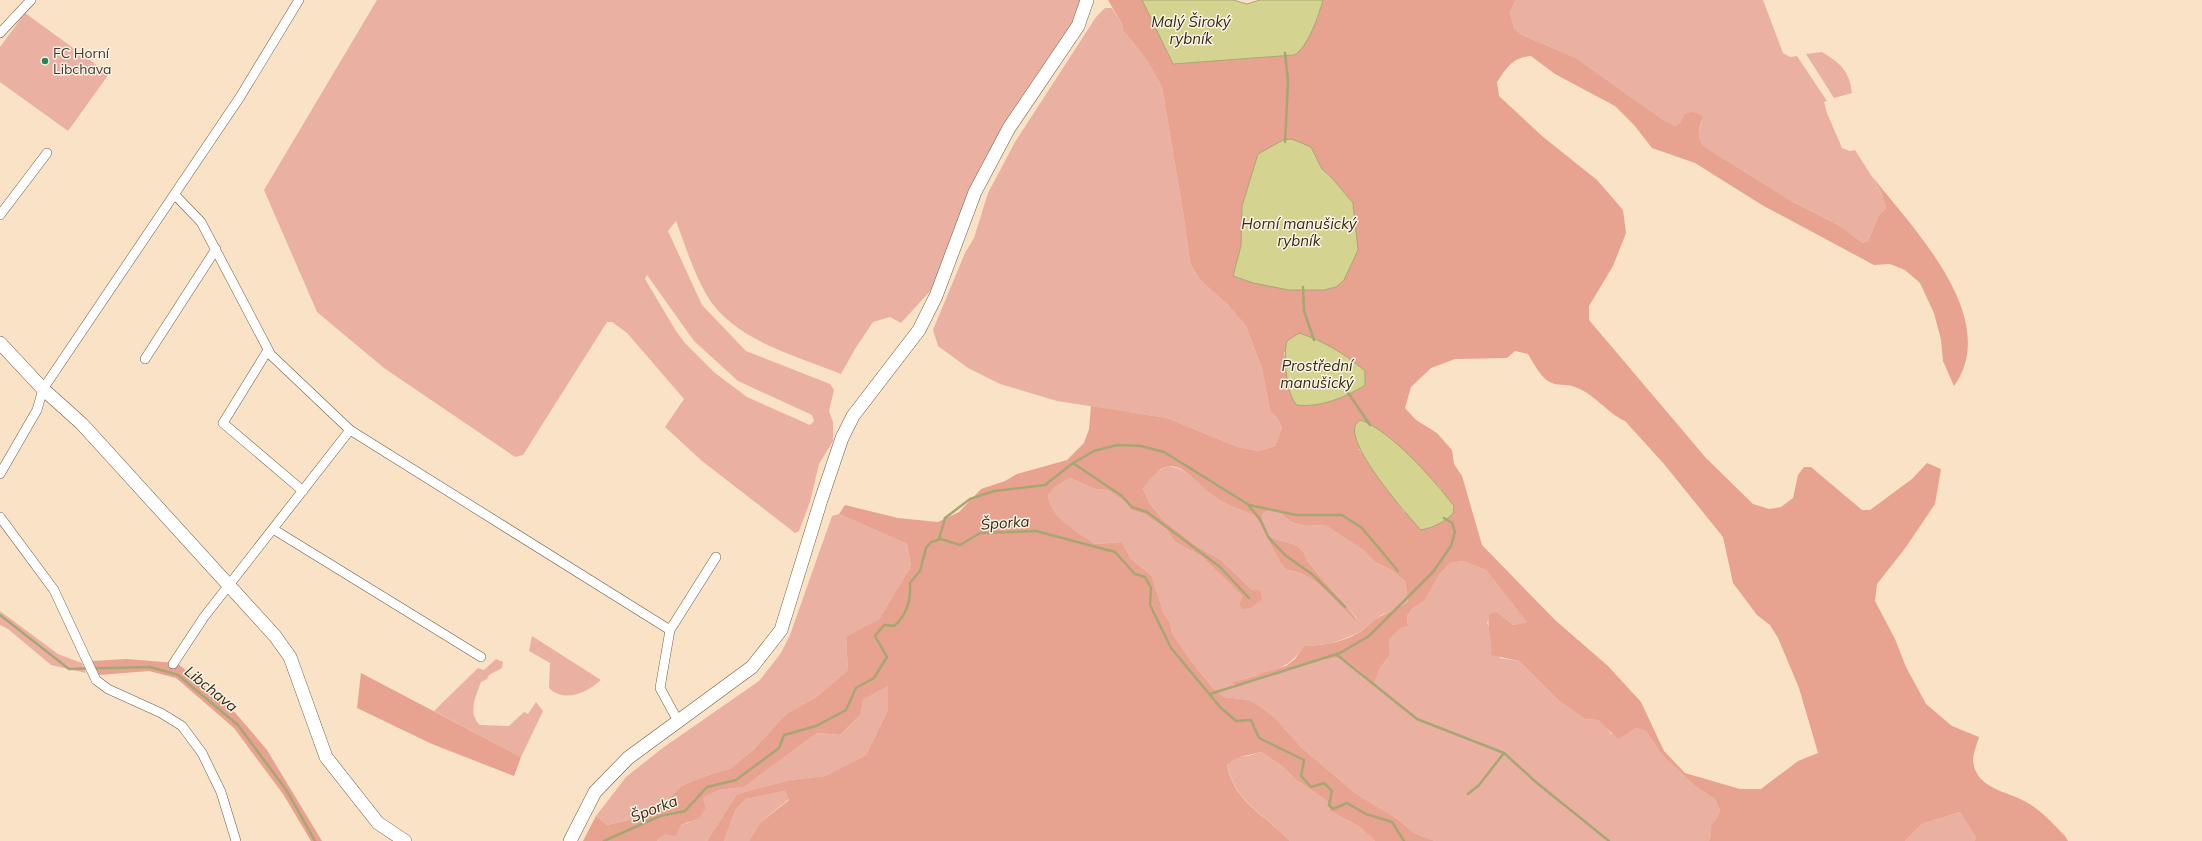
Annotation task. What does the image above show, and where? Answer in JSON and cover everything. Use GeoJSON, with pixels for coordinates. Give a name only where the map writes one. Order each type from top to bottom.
{"type":"FeatureCollection","features":[{"type":"Feature","properties":{"kind":"street"},"geometry":{"type":"LineString","coordinates":[[0,33],[31,0]]}},
{"type":"Feature","properties":{"kind":"street"},"geometry":{"type":"LineString","coordinates":[[0,474],[37,410],[43,389],[240,97],[299,0]]}},
{"type":"Feature","properties":{"kind":"street"},"geometry":{"type":"LineString","coordinates":[[570,841],[595,792],[628,758],[752,667],[781,630],[842,438],[849,424],[919,330],[936,296],[975,192],[1009,128],[1078,26],[1086,0]]}},
{"type":"Feature","properties":{"kind":"street"},"geometry":{"type":"LineString","coordinates":[[0,215],[46,153]]}},
{"type":"Feature","properties":{"kind":"street"},"geometry":{"type":"LineString","coordinates":[[174,195],[201,222],[271,355],[350,430],[670,630]]}},
{"type":"Feature","properties":{"kind":"street"},"geometry":{"type":"LineString","coordinates":[[146,358],[216,249]]}},
{"type":"Feature","properties":{"kind":"street"},"geometry":{"type":"LineString","coordinates":[[0,344],[43,389],[82,424],[275,636],[290,657],[326,757],[378,823],[405,841]]}},
{"type":"Feature","properties":{"kind":"street"},"geometry":{"type":"LineString","coordinates":[[268,350],[223,423],[303,491]]}},
{"type":"Feature","properties":{"kind":"street"},"geometry":{"type":"LineString","coordinates":[[173,664],[204,617],[350,430]]}},
{"type":"Feature","properties":{"kind":"street"},"geometry":{"type":"LineString","coordinates":[[0,517],[54,590],[96,680],[108,689],[161,713],[182,726],[202,753],[221,792],[236,841]]}},
{"type":"Feature","properties":{"kind":"street"},"geometry":{"type":"LineString","coordinates":[[273,529],[481,657]]}},
{"type":"Feature","properties":{"kind":"street"},"geometry":{"type":"LineString","coordinates":[[678,722],[660,688],[670,630],[716,557]]}},
{"type":"Feature","properties":{"kind":"shaded area"},"geometry":{"type":"Polygon","coordinates":[[[377,0],[1081,0],[1075,25],[981,165],[944,262],[931,290],[901,323],[890,317],[873,322],[841,374],[766,344],[748,335],[732,323],[717,310],[701,285],[676,221],[668,231],[702,305],[746,351],[830,384],[834,390],[829,411],[833,422],[833,441],[819,464],[810,502],[799,531],[795,533],[702,461],[665,427],[684,399],[627,333],[612,322],[607,322],[523,455],[515,457],[384,368],[317,312],[264,190],[377,0]],[[647,275],[645,279],[676,331],[685,343],[715,373],[747,397],[810,425],[814,421],[812,415],[738,381],[694,341],[647,275]]]}},
{"type":"Feature","properties":{"kind":"shaded area"},"geometry":{"type":"Polygon","coordinates":[[[1108,0],[1143,0],[1173,64],[1294,55],[1317,20],[1323,0],[1516,0],[1510,12],[1514,28],[1522,35],[1576,58],[1662,119],[1675,126],[1681,122],[1685,114],[1692,112],[1701,115],[1703,117],[1699,129],[1699,137],[1705,147],[1795,203],[1840,226],[1863,243],[1868,241],[1879,215],[1886,208],[1881,191],[1871,175],[1927,246],[1946,274],[1960,303],[1967,331],[1966,359],[1954,386],[1943,361],[1941,340],[1934,313],[1920,283],[1905,270],[1890,264],[1874,265],[1762,205],[1695,163],[1652,148],[1634,125],[1615,106],[1555,74],[1531,56],[1519,59],[1511,64],[1504,71],[1497,82],[1499,96],[1542,136],[1597,180],[1623,210],[1626,233],[1613,266],[1589,306],[1589,320],[1706,458],[1753,504],[1769,509],[1781,507],[1793,498],[1798,475],[1804,467],[1811,467],[1862,510],[1870,510],[1912,479],[1927,463],[1941,469],[1935,504],[1906,547],[1877,584],[1875,601],[1895,639],[1906,667],[1926,704],[1952,726],[1979,737],[1974,752],[1973,761],[1975,770],[1980,778],[1994,788],[2018,798],[2037,809],[2065,836],[2068,841],[1974,841],[1976,838],[1960,812],[1922,824],[1905,841],[1708,841],[1711,837],[1711,825],[1717,818],[1720,810],[1715,799],[1696,787],[1662,755],[1646,731],[1636,728],[1618,739],[1598,720],[1585,719],[1558,700],[1519,661],[1491,655],[1492,650],[1488,624],[1490,614],[1497,612],[1513,625],[1527,622],[1486,570],[1463,561],[1450,563],[1439,575],[1425,600],[1412,609],[1407,616],[1408,626],[1401,628],[1389,640],[1390,655],[1380,668],[1374,683],[1349,662],[1336,659],[1308,663],[1238,687],[1231,683],[1286,666],[1295,659],[1304,646],[1327,644],[1343,640],[1357,634],[1380,616],[1399,608],[1408,602],[1405,581],[1391,570],[1375,562],[1363,550],[1325,525],[1305,526],[1291,522],[1278,511],[1269,510],[1262,514],[1263,525],[1269,536],[1293,544],[1301,549],[1309,563],[1346,605],[1357,620],[1354,620],[1324,589],[1315,582],[1297,572],[1287,570],[1281,564],[1255,516],[1218,499],[1190,475],[1173,466],[1163,468],[1154,475],[1143,489],[1150,504],[1164,521],[1198,547],[1221,560],[1252,590],[1260,590],[1262,599],[1251,608],[1242,609],[1239,604],[1242,596],[1201,556],[1175,542],[1166,529],[1144,514],[1131,510],[1126,503],[1108,490],[1095,489],[1070,478],[1055,487],[1048,495],[1050,503],[1059,518],[1095,544],[1122,542],[1131,559],[1152,576],[1163,612],[1170,623],[1172,633],[1191,661],[1213,688],[1224,697],[1249,700],[1260,706],[1274,717],[1302,748],[1355,793],[1399,820],[1414,833],[1435,841],[1375,841],[1360,827],[1330,811],[1327,801],[1295,779],[1282,766],[1261,752],[1239,758],[1227,765],[1231,778],[1237,790],[1252,808],[1290,841],[749,841],[759,824],[789,800],[785,791],[746,799],[736,809],[724,841],[707,841],[737,794],[790,780],[825,776],[866,755],[888,710],[888,686],[863,700],[861,714],[840,735],[817,733],[744,787],[718,790],[703,798],[706,808],[699,818],[681,825],[676,836],[665,834],[657,841],[583,841],[596,816],[607,825],[633,819],[664,804],[681,786],[731,768],[753,750],[786,714],[815,698],[848,670],[846,637],[879,619],[911,566],[907,544],[839,514],[845,505],[898,518],[938,522],[959,512],[981,489],[1005,481],[1017,474],[1067,460],[1084,443],[1089,429],[1091,406],[1167,418],[1238,447],[1258,451],[1275,446],[1282,428],[1278,419],[1270,411],[1262,369],[1246,326],[1228,305],[1200,280],[1190,263],[1162,87],[1146,59],[1123,30],[1122,24],[1108,0]],[[1258,154],[1242,206],[1241,246],[1233,276],[1256,283],[1278,287],[1324,290],[1355,229],[1353,203],[1331,177],[1322,169],[1317,160],[1258,154]],[[1335,351],[1284,352],[1290,393],[1307,406],[1342,397],[1365,371],[1335,351]],[[1515,351],[1507,358],[1455,359],[1431,368],[1411,387],[1405,408],[1416,420],[1437,433],[1452,450],[1454,464],[1462,476],[1482,545],[1555,620],[1608,666],[1641,702],[1664,751],[1685,773],[1740,789],[1761,789],[1798,761],[1818,753],[1799,688],[1778,638],[1770,625],[1757,615],[1733,583],[1723,537],[1664,464],[1625,421],[1582,390],[1572,386],[1551,383],[1545,379],[1528,354],[1515,351]],[[1391,439],[1359,449],[1404,512],[1441,489],[1391,439]]]}},
{"type":"Feature","properties":{"kind":"shaded area"},"geometry":{"type":"Polygon","coordinates":[[[1516,0],[1763,0],[1783,53],[1790,57],[1797,56],[1827,101],[1824,102],[1827,113],[1842,148],[1850,151],[1855,150],[1881,191],[1886,208],[1879,215],[1868,241],[1863,243],[1840,226],[1795,203],[1705,147],[1699,142],[1698,135],[1703,117],[1681,122],[1675,126],[1662,119],[1576,58],[1522,35],[1514,28],[1510,12],[1516,0]]]}},
{"type":"Feature","properties":{"kind":"shaded area"},"geometry":{"type":"Polygon","coordinates":[[[1105,8],[1112,8],[1122,24],[1123,30],[1146,59],[1162,87],[1190,263],[1200,280],[1228,305],[1246,326],[1262,369],[1270,411],[1278,419],[1282,428],[1275,446],[1258,451],[1238,447],[1167,418],[1057,401],[1000,384],[968,368],[938,346],[933,330],[965,253],[974,238],[988,193],[1015,142],[1096,17],[1105,8]]]}},
{"type":"Feature","properties":{"kind":"shaded area","name":"FC Horní Libchava"},"geometry":{"type":"Polygon","coordinates":[[[25,13],[109,74],[68,131],[0,82],[0,47],[25,13]]]}},
{"type":"Feature","properties":{"kind":"shaded area"},"geometry":{"type":"Polygon","coordinates":[[[1822,52],[1843,68],[1849,78],[1852,93],[1834,98],[1806,54],[1822,52]]]}},
{"type":"Feature","properties":{"kind":"shaded area"},"geometry":{"type":"Polygon","coordinates":[[[1168,466],[1184,471],[1211,494],[1223,502],[1255,516],[1281,564],[1287,570],[1297,572],[1315,582],[1324,589],[1354,620],[1357,619],[1315,570],[1301,549],[1293,544],[1269,536],[1263,526],[1262,514],[1269,510],[1278,511],[1291,522],[1305,526],[1325,525],[1363,550],[1375,562],[1391,570],[1405,581],[1408,602],[1400,608],[1380,616],[1366,628],[1354,635],[1326,644],[1304,646],[1296,656],[1280,668],[1243,679],[1232,684],[1238,687],[1308,663],[1335,659],[1349,662],[1374,682],[1380,668],[1390,655],[1389,640],[1401,628],[1408,626],[1407,616],[1412,609],[1425,600],[1439,575],[1450,563],[1463,561],[1486,570],[1527,622],[1513,625],[1497,612],[1487,622],[1500,658],[1519,661],[1558,700],[1585,719],[1598,720],[1606,726],[1611,734],[1625,733],[1636,728],[1646,731],[1662,755],[1696,787],[1715,799],[1720,810],[1717,818],[1711,825],[1711,837],[1708,841],[1435,841],[1414,833],[1399,820],[1355,793],[1302,748],[1274,717],[1260,706],[1249,700],[1224,697],[1213,688],[1191,661],[1172,633],[1170,623],[1163,612],[1152,576],[1131,559],[1122,542],[1095,544],[1073,530],[1059,518],[1050,504],[1048,495],[1055,487],[1070,478],[1095,489],[1108,490],[1126,503],[1131,510],[1144,514],[1166,529],[1175,542],[1201,556],[1242,596],[1239,604],[1252,590],[1221,560],[1198,547],[1164,521],[1150,504],[1143,489],[1152,474],[1168,466]]]}},
{"type":"Feature","properties":{"kind":"shaded area"},"geometry":{"type":"Polygon","coordinates":[[[839,514],[907,544],[911,566],[879,619],[846,638],[848,670],[815,698],[786,714],[753,750],[731,768],[681,786],[664,804],[633,819],[607,825],[596,816],[626,777],[664,747],[759,681],[781,653],[790,635],[832,516],[839,514]]]}},
{"type":"Feature","properties":{"kind":"shaded area"},"geometry":{"type":"Polygon","coordinates":[[[0,611],[58,654],[82,663],[86,673],[51,665],[8,629],[0,625],[0,611]]]}},
{"type":"Feature","properties":{"kind":"shaded area"},"geometry":{"type":"Polygon","coordinates":[[[532,636],[601,680],[589,689],[575,694],[561,695],[555,692],[549,688],[550,663],[529,651],[532,636]]]}},
{"type":"Feature","properties":{"kind":"shaded area"},"geometry":{"type":"Polygon","coordinates":[[[126,659],[177,663],[232,709],[267,750],[322,841],[311,841],[283,794],[234,728],[176,678],[149,671],[99,675],[92,661],[126,659]]]}},
{"type":"Feature","properties":{"kind":"shaded area"},"geometry":{"type":"Polygon","coordinates":[[[496,659],[503,662],[502,668],[489,675],[487,679],[481,682],[475,699],[473,710],[474,715],[480,725],[509,726],[524,712],[528,714],[536,702],[543,711],[521,757],[434,711],[478,668],[484,670],[496,659]]]}},
{"type":"Feature","properties":{"kind":"shaded area"},"geometry":{"type":"Polygon","coordinates":[[[361,673],[521,757],[514,776],[432,744],[357,708],[361,673]]]}},
{"type":"Feature","properties":{"kind":"shaded area"},"geometry":{"type":"Polygon","coordinates":[[[889,685],[888,710],[866,755],[825,776],[790,780],[737,794],[707,841],[657,841],[665,834],[678,830],[681,825],[688,823],[706,808],[703,798],[717,790],[744,787],[817,733],[840,735],[861,714],[863,700],[889,685]]]}},
{"type":"Feature","properties":{"kind":"shaded area"},"geometry":{"type":"Polygon","coordinates":[[[1261,752],[1282,766],[1295,779],[1327,801],[1330,811],[1360,827],[1375,841],[1290,841],[1253,808],[1237,790],[1231,778],[1227,765],[1236,757],[1248,756],[1261,752]]]}},
{"type":"Feature","properties":{"kind":"shaded area"},"geometry":{"type":"Polygon","coordinates":[[[785,791],[789,799],[759,824],[749,841],[724,841],[736,809],[746,799],[785,791]]]}},
{"type":"Feature","properties":{"kind":"shaded area"},"geometry":{"type":"Polygon","coordinates":[[[1960,812],[1976,838],[1974,841],[1905,841],[1922,824],[1960,812]]]}},
{"type":"Feature","properties":{"kind":"water","name":"Malý Široký rybník"},"geometry":{"type":"Polygon","coordinates":[[[1142,0],[1233,0],[1247,4],[1260,0],[1323,0],[1316,22],[1308,38],[1304,45],[1294,55],[1173,64],[1142,0]]]}},
{"type":"Feature","properties":{"kind":"water","name":"Horní manušický rybník"},"geometry":{"type":"Polygon","coordinates":[[[1292,139],[1311,147],[1322,169],[1331,177],[1353,203],[1358,250],[1344,280],[1336,287],[1324,290],[1289,290],[1253,283],[1233,276],[1241,246],[1242,206],[1258,154],[1283,140],[1292,139]]]}},
{"type":"Feature","properties":{"kind":"water","name":"Prostřední manušický"},"geometry":{"type":"Polygon","coordinates":[[[1299,333],[1325,344],[1358,365],[1365,371],[1365,385],[1350,394],[1332,401],[1314,405],[1297,405],[1290,393],[1286,374],[1285,355],[1287,341],[1299,333]]]}},
{"type":"Feature","properties":{"kind":"water"},"geometry":{"type":"Polygon","coordinates":[[[1361,420],[1386,435],[1412,458],[1454,506],[1453,514],[1430,528],[1421,530],[1402,509],[1364,456],[1356,440],[1355,427],[1361,420]]]}},
{"type":"Feature","properties":{"kind":"waterway"},"geometry":{"type":"LineString","coordinates":[[1285,53],[1288,81],[1285,142]]}},
{"type":"Feature","properties":{"kind":"waterway"},"geometry":{"type":"LineString","coordinates":[[1303,287],[1304,311],[1314,340]]}},
{"type":"Feature","properties":{"kind":"waterway"},"geometry":{"type":"LineString","coordinates":[[1347,391],[1370,425]]}},
{"type":"Feature","properties":{"kind":"waterway"},"geometry":{"type":"LineString","coordinates":[[939,539],[945,518],[970,499],[994,491],[1045,485],[1073,463],[1094,451],[1117,445],[1141,446],[1164,452],[1249,505],[1296,515],[1342,515],[1362,528],[1398,571]]}},
{"type":"Feature","properties":{"kind":"waterway"},"geometry":{"type":"LineString","coordinates":[[1073,463],[1122,496],[1132,507],[1147,512],[1220,567],[1249,598]]}},
{"type":"Feature","properties":{"kind":"waterway"},"geometry":{"type":"LineString","coordinates":[[1249,506],[1260,519],[1269,538],[1285,555],[1313,575],[1345,607]]}},
{"type":"Feature","properties":{"kind":"waterway"},"geometry":{"type":"LineString","coordinates":[[1210,694],[1340,653],[1369,636],[1433,572],[1451,546],[1455,532],[1452,523],[1444,518]]}},
{"type":"Feature","properties":{"kind":"waterway","name":"Šporka"},"geometry":{"type":"LineString","coordinates":[[604,841],[660,816],[685,811],[707,787],[736,780],[779,748],[784,735],[816,726],[846,710],[856,688],[874,678],[887,657],[875,636],[884,625],[894,626],[905,612],[909,601],[910,583],[920,571],[926,548],[931,542],[941,539],[960,545],[980,533],[1036,531],[1115,552],[1135,574],[1145,577],[1151,588],[1150,605],[1171,648],[1220,707],[1236,721],[1251,720],[1259,738],[1304,760],[1301,776],[1311,787],[1324,783],[1332,791],[1329,805],[1333,809],[1347,803],[1366,814],[1392,822],[1404,841]]}},
{"type":"Feature","properties":{"kind":"waterway","name":"Libchava"},"geometry":{"type":"LineString","coordinates":[[0,615],[69,669],[150,667],[178,675],[238,725],[287,791],[315,841]]}},
{"type":"Feature","properties":{"kind":"waterway"},"geometry":{"type":"LineString","coordinates":[[1336,654],[1417,719],[1504,753],[1537,783],[1609,841]]}},
{"type":"Feature","properties":{"kind":"waterway"},"geometry":{"type":"LineString","coordinates":[[1468,794],[1479,785],[1504,753]]}},
{"type":"Feature","properties":{"kind":"place","name":"FC Horní Libchava"},"geometry":{"type":"Point","coordinates":[45,61]}}]}
